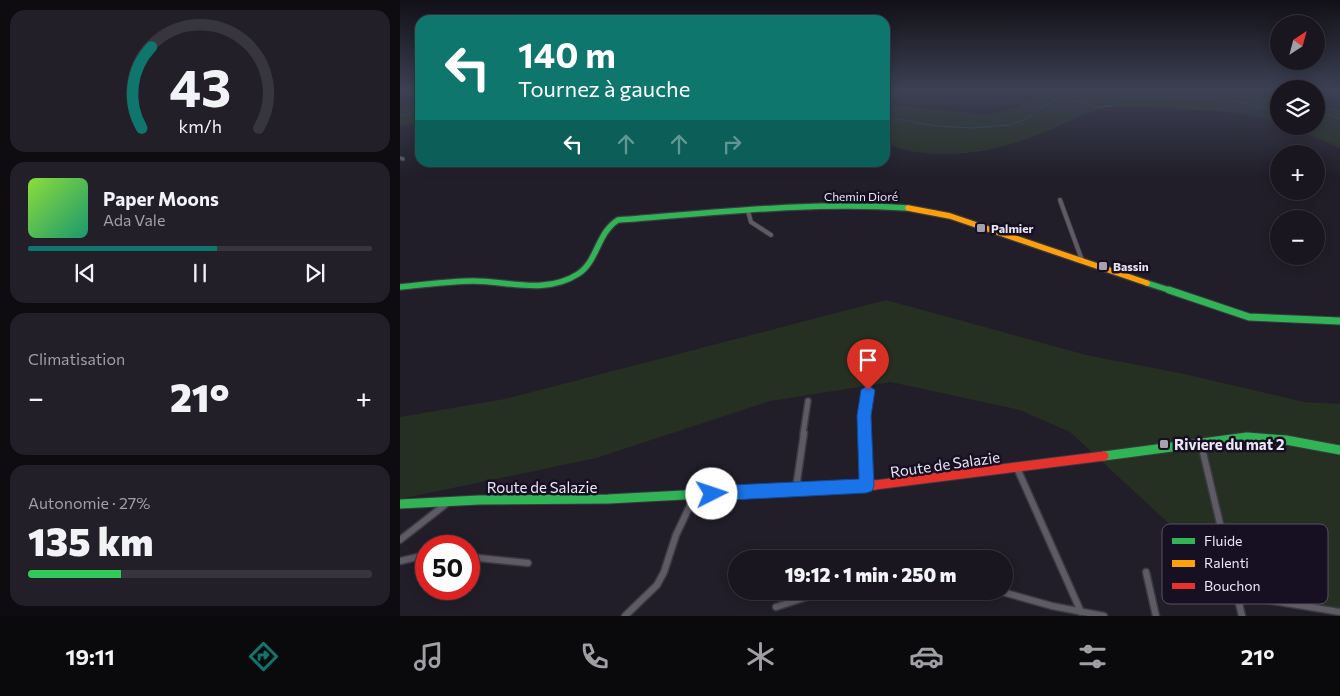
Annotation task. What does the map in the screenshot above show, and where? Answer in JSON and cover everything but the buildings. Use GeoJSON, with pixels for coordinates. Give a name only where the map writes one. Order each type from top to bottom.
{"type":"FeatureCollection","features":[{"type":"Feature","properties":{"kind":"street"},"geometry":{"type":"LineString","coordinates":[[1060,200],[1082,260]]}},
{"type":"Feature","properties":{"kind":"street","name":"Chemin Dioré"},"geometry":{"type":"LineString","coordinates":[[400,288],[480,280],[526,288],[545,286],[574,277],[589,267],[603,229],[613,221],[837,206],[919,208],[950,216],[1249,317],[1340,321]]}},
{"type":"Feature","properties":{"kind":"street"},"geometry":{"type":"LineString","coordinates":[[748,211],[751,222],[771,235]]}},
{"type":"Feature","properties":{"kind":"street"},"geometry":{"type":"LineString","coordinates":[[866,486],[864,416],[868,390]]}},
{"type":"Feature","properties":{"kind":"street"},"geometry":{"type":"LineString","coordinates":[[796,488],[808,400]]}},
{"type":"Feature","properties":{"kind":"street","name":"Route de Salazie"},"geometry":{"type":"LineString","coordinates":[[400,504],[450,500],[608,499],[796,488],[866,486],[1247,437],[1286,440],[1340,450]]}},
{"type":"Feature","properties":{"kind":"street"},"geometry":{"type":"LineString","coordinates":[[1200,442],[1220,524]]}},
{"type":"Feature","properties":{"kind":"street"},"geometry":{"type":"LineString","coordinates":[[1016,467],[1081,612]]}},
{"type":"Feature","properties":{"kind":"street"},"geometry":{"type":"LineString","coordinates":[[625,616],[657,586],[664,572],[676,535],[695,495]]}},
{"type":"Feature","properties":{"kind":"street"},"geometry":{"type":"LineString","coordinates":[[400,540],[450,500]]}},
{"type":"Feature","properties":{"kind":"street"},"geometry":{"type":"LineString","coordinates":[[400,561],[415,557]]}},
{"type":"Feature","properties":{"kind":"street"},"geometry":{"type":"LineString","coordinates":[[480,558],[528,563]]}},
{"type":"Feature","properties":{"kind":"street"},"geometry":{"type":"LineString","coordinates":[[1146,572],[1156,616]]}},
{"type":"Feature","properties":{"kind":"street"},"geometry":{"type":"LineString","coordinates":[[1013,595],[1104,616]]}},
{"type":"Feature","properties":{"kind":"street"},"geometry":{"type":"LineString","coordinates":[[776,607],[797,600]]}},
{"type":"Feature","properties":{"kind":"street"},"geometry":{"type":"LineString","coordinates":[[1292,604],[1340,612]]}},
{"type":"Feature","properties":{"kind":"green space"},"geometry":{"type":"Polygon","coordinates":[[[400,120],[415,120],[415,123],[400,126],[400,120]]]}},
{"type":"Feature","properties":{"kind":"green space"},"geometry":{"type":"Polygon","coordinates":[[[890,120],[1072,120],[1026,139],[986,150],[945,154],[924,153],[890,146],[890,120]]]}},
{"type":"Feature","properties":{"kind":"green space"},"geometry":{"type":"Polygon","coordinates":[[[1325,120],[1340,120],[1340,148],[1310,135],[1325,135],[1325,120]]]}},
{"type":"Feature","properties":{"kind":"green space"},"geometry":{"type":"Polygon","coordinates":[[[886,300],[1086,355],[1184,374],[1304,402],[1340,404],[1340,615],[1311,604],[1328,604],[1328,524],[1169,524],[1070,432],[1020,410],[891,382],[770,401],[596,458],[400,499],[400,417],[505,399],[886,300]]]}},
{"type":"Feature","properties":{"kind":"waterway"},"geometry":{"type":"LineString","coordinates":[[901,120],[936,126],[973,128],[1008,125],[1023,120]]}},
{"type":"Feature","properties":{"kind":"traffic: fast"},"geometry":{"type":"LineString","coordinates":[[400,287],[473,281],[526,286],[552,285],[565,281],[585,268],[590,262],[600,238],[610,225],[618,220],[811,206],[869,205],[908,208]]}},
{"type":"Feature","properties":{"kind":"traffic: fast"},"geometry":{"type":"LineString","coordinates":[[1147,283],[1249,317],[1340,321]]}},
{"type":"Feature","properties":{"kind":"traffic: fast"},"geometry":{"type":"LineString","coordinates":[[1104,456],[1247,437],[1286,440],[1340,450]]}},
{"type":"Feature","properties":{"kind":"traffic: fast"},"geometry":{"type":"LineString","coordinates":[[400,504],[479,500],[608,499],[875,485]]}},
{"type":"Feature","properties":{"kind":"traffic: slow"},"geometry":{"type":"LineString","coordinates":[[908,208],[950,216],[1147,283]]}},
{"type":"Feature","properties":{"kind":"traffic: jam"},"geometry":{"type":"LineString","coordinates":[[875,485],[1104,456]]}},
{"type":"Feature","properties":{"kind":"place","name":"Palmier"},"geometry":{"type":"Point","coordinates":[981,228]}},
{"type":"Feature","properties":{"kind":"place","name":"Bassin"},"geometry":{"type":"Point","coordinates":[1103,266]}},
{"type":"Feature","properties":{"kind":"place","name":"Riviere du mat 2"},"geometry":{"type":"Point","coordinates":[1164,444]}},
{"type":"Feature","properties":{"kind":"route"},"geometry":{"type":"LineString","coordinates":[[712,494],[796,488],[866,486],[864,416],[868,390]]}}]}
